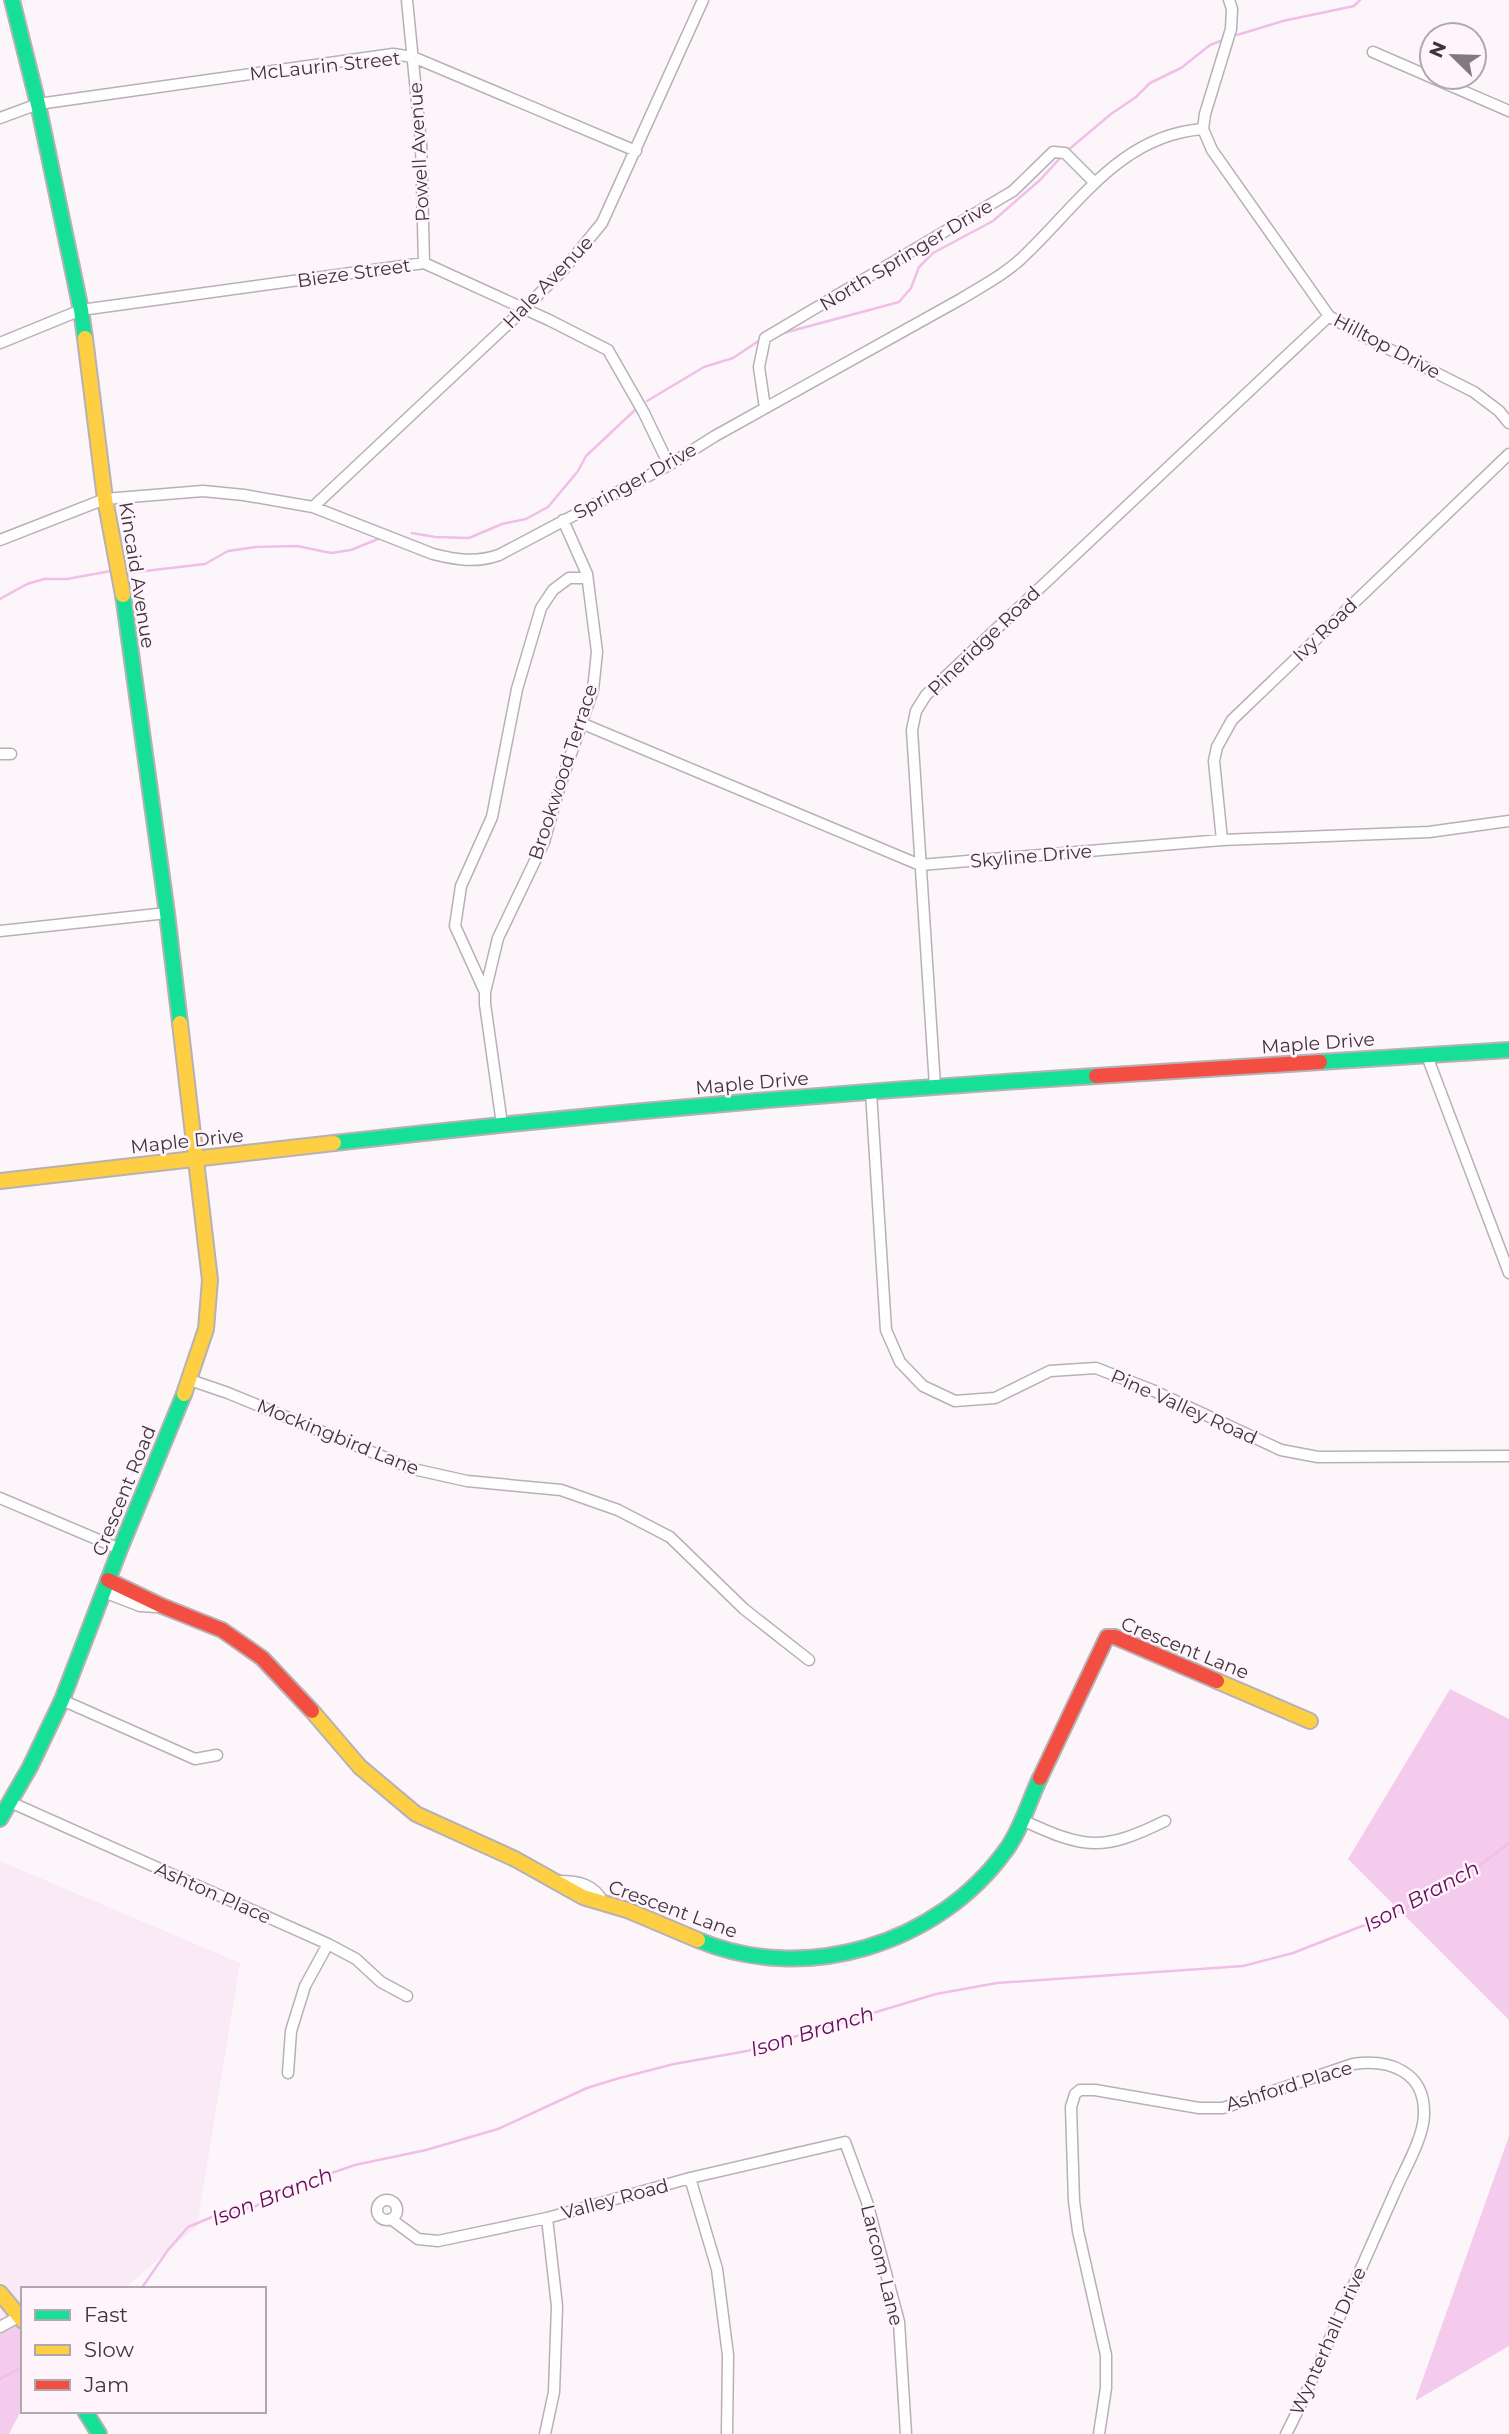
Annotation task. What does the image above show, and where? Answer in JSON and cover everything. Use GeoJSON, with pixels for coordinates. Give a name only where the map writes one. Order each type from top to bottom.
{"type":"FeatureCollection","features":[{"type":"Feature","properties":{"kind":"street","name":"Kincaid Avenue"},"geometry":{"type":"LineString","coordinates":[[12,0],[38,104],[81,310],[105,499],[120,575],[167,913],[196,1160]]}},
{"type":"Feature","properties":{"kind":"street","name":"Powell Avenue"},"geometry":{"type":"LineString","coordinates":[[407,0],[421,144],[424,263]]}},
{"type":"Feature","properties":{"kind":"street","name":"Hale Avenue"},"geometry":{"type":"LineString","coordinates":[[313,507],[523,310],[564,269],[602,223],[703,0]]}},
{"type":"Feature","properties":{"kind":"street"},"geometry":{"type":"LineString","coordinates":[[1203,129],[1205,114],[1231,29],[1233,9],[1229,0]]}},
{"type":"Feature","properties":{"kind":"street"},"geometry":{"type":"LineString","coordinates":[[1373,52],[1509,111]]}},
{"type":"Feature","properties":{"kind":"street","name":"McLaurin Street"},"geometry":{"type":"LineString","coordinates":[[0,118],[38,104],[393,54],[413,57],[636,151]]}},
{"type":"Feature","properties":{"kind":"street","name":"Springer Drive"},"geometry":{"type":"LineString","coordinates":[[0,540],[105,499],[203,491],[313,507],[433,554],[467,561],[483,561],[669,465],[994,279],[1025,256],[1109,169],[1139,149],[1180,133],[1203,129]]}},
{"type":"Feature","properties":{"kind":"street","name":"Hilltop Drive"},"geometry":{"type":"LineString","coordinates":[[1203,129],[1212,150],[1233,182],[1329,316],[1474,392],[1499,411],[1509,423]]}},
{"type":"Feature","properties":{"kind":"street","name":"North Springer Drive"},"geometry":{"type":"LineString","coordinates":[[765,408],[759,367],[765,338],[1013,191],[1053,152],[1065,153],[1094,182]]}},
{"type":"Feature","properties":{"kind":"street","name":"Bieze Street"},"geometry":{"type":"LineString","coordinates":[[0,343],[81,310],[424,263],[608,350],[644,413],[669,465]]}},
{"type":"Feature","properties":{"kind":"street","name":"Pineridge Road"},"geometry":{"type":"LineString","coordinates":[[935,1086],[912,730],[916,711],[926,695],[1329,316]]}},
{"type":"Feature","properties":{"kind":"street","name":"Ivy Road"},"geometry":{"type":"LineString","coordinates":[[1223,840],[1214,761],[1217,747],[1232,720],[1509,454]]}},
{"type":"Feature","properties":{"kind":"street","name":"Brookwood Terrace"},"geometry":{"type":"LineString","coordinates":[[502,1124],[485,992],[498,937],[544,842],[593,691],[597,652],[587,578],[563,520]]}},
{"type":"Feature","properties":{"kind":"street"},"geometry":{"type":"LineString","coordinates":[[485,992],[455,926],[461,886],[492,817],[517,690],[541,608],[553,590],[569,578],[587,578]]}},
{"type":"Feature","properties":{"kind":"street","name":"Skyline Drive"},"geometry":{"type":"LineString","coordinates":[[581,723],[920,865],[1223,840],[1429,832],[1509,821]]}},
{"type":"Feature","properties":{"kind":"street"},"geometry":{"type":"LineString","coordinates":[[0,932],[167,913]]}},
{"type":"Feature","properties":{"kind":"street","name":"Maple Drive"},"geometry":{"type":"LineString","coordinates":[[0,1181],[502,1124],[935,1086],[1509,1050]]}},
{"type":"Feature","properties":{"kind":"street"},"geometry":{"type":"LineString","coordinates":[[1427,1056],[1509,1273]]}},
{"type":"Feature","properties":{"kind":"street","name":"Pine Valley Road"},"geometry":{"type":"LineString","coordinates":[[871,1092],[886,1329],[900,1362],[923,1386],[955,1401],[995,1398],[1050,1371],[1096,1368],[1152,1390],[1209,1419],[1281,1450],[1318,1457],[1509,1456]]}},
{"type":"Feature","properties":{"kind":"street","name":"Crescent Road"},"geometry":{"type":"LineString","coordinates":[[0,1819],[62,1700],[120,1549],[190,1380],[206,1329],[210,1280],[196,1160]]}},
{"type":"Feature","properties":{"kind":"street","name":"Mockingbird Lane"},"geometry":{"type":"LineString","coordinates":[[190,1380],[413,1469],[467,1481],[561,1490],[618,1510],[670,1537],[744,1609],[809,1660]]}},
{"type":"Feature","properties":{"kind":"street"},"geometry":{"type":"LineString","coordinates":[[0,1498],[120,1549]]}},
{"type":"Feature","properties":{"kind":"street","name":"Crescent Lane"},"geometry":{"type":"LineString","coordinates":[[106,1586],[222,1630],[262,1658],[360,1767],[416,1814],[558,1881],[583,1898],[603,1902],[717,1948],[751,1957],[784,1960],[836,1955],[870,1947],[951,1907],[982,1878],[1007,1849],[1107,1637],[1115,1637],[1310,1721]]}},
{"type":"Feature","properties":{"kind":"street"},"geometry":{"type":"LineString","coordinates":[[62,1700],[195,1759],[216,1755]]}},
{"type":"Feature","properties":{"kind":"street","name":"Ashton Place"},"geometry":{"type":"LineString","coordinates":[[10,1802],[328,1944],[356,1959],[381,1982],[407,1996]]}},
{"type":"Feature","properties":{"kind":"street"},"geometry":{"type":"LineString","coordinates":[[1022,1820],[1055,1835],[1083,1843],[1110,1843],[1133,1837],[1166,1821]]}},
{"type":"Feature","properties":{"kind":"street"},"geometry":{"type":"LineString","coordinates":[[288,2073],[290,2031],[305,1986],[328,1944]]}},
{"type":"Feature","properties":{"kind":"street","name":"Ashford Place"},"geometry":{"type":"LineString","coordinates":[[1099,2434],[1105,2396],[1106,2355],[1084,2261],[1074,2201],[1071,2107],[1074,2094],[1080,2090],[1095,2090],[1199,2108],[1223,2108],[1353,2064],[1373,2061],[1396,2067],[1414,2082],[1420,2094],[1424,2115],[1418,2140],[1370,2248]]}},
{"type":"Feature","properties":{"kind":"street","name":"Valley Road"},"geometry":{"type":"LineString","coordinates":[[391,2219],[418,2239],[438,2241],[547,2218],[690,2178],[845,2142]]}},
{"type":"Feature","properties":{"kind":"street","name":"Larcom Lane"},"geometry":{"type":"LineString","coordinates":[[845,2142],[866,2202],[899,2322],[906,2434]]}},
{"type":"Feature","properties":{"kind":"street"},"geometry":{"type":"LineString","coordinates":[[690,2178],[717,2269],[728,2355],[727,2434]]}},
{"type":"Feature","properties":{"kind":"street"},"geometry":{"type":"LineString","coordinates":[[545,2434],[554,2392],[557,2306],[547,2218]]}},
{"type":"Feature","properties":{"kind":"street","name":"Wynterhall Drive"},"geometry":{"type":"LineString","coordinates":[[1286,2434],[1370,2248]]}},
{"type":"Feature","properties":{"kind":"street"},"geometry":{"type":"LineString","coordinates":[[0,2293],[21,2318],[0,2326]]}},
{"type":"Feature","properties":{"kind":"street"},"geometry":{"type":"LineString","coordinates":[[86,2413],[99,2434]]}},
{"type":"Feature","properties":{"kind":"shaded area"},"geometry":{"type":"Polygon","coordinates":[[[1450,1689],[1509,1719],[1509,2020],[1348,1859],[1450,1689]]]}},
{"type":"Feature","properties":{"kind":"shaded area"},"geometry":{"type":"Polygon","coordinates":[[[0,1861],[240,1963],[197,2226],[126,2287],[21,2287],[21,2325],[0,2330],[0,1861]]]}},
{"type":"Feature","properties":{"kind":"shaded area"},"geometry":{"type":"Polygon","coordinates":[[[1509,2136],[1509,2346],[1415,2401],[1509,2136]]]}},
{"type":"Feature","properties":{"kind":"shaded area"},"geometry":{"type":"Polygon","coordinates":[[[21,2324],[21,2411],[9,2434],[0,2434],[0,2330],[21,2324]]]}},
{"type":"Feature","properties":{"kind":"waterway"},"geometry":{"type":"LineString","coordinates":[[1237,35],[1283,21],[1354,6],[1360,0]]}},
{"type":"Feature","properties":{"kind":"waterway"},"geometry":{"type":"LineString","coordinates":[[1067,151],[1150,83],[1181,68],[1210,45],[1223,40]]}},
{"type":"Feature","properties":{"kind":"waterway"},"geometry":{"type":"LineString","coordinates":[[780,334],[899,302],[911,288],[919,267],[933,253],[993,221],[1040,180],[1062,156]]}},
{"type":"Feature","properties":{"kind":"waterway"},"geometry":{"type":"LineString","coordinates":[[647,401],[704,367],[733,358],[760,340]]}},
{"type":"Feature","properties":{"kind":"waterway"},"geometry":{"type":"LineString","coordinates":[[412,533],[469,538],[502,524],[526,519],[548,507],[578,471],[586,456],[636,409]]}},
{"type":"Feature","properties":{"kind":"waterway"},"geometry":{"type":"LineString","coordinates":[[128,573],[205,564],[228,551],[256,547],[297,546],[331,553],[351,550],[383,537]]}},
{"type":"Feature","properties":{"kind":"waterway"},"geometry":{"type":"LineString","coordinates":[[0,599],[27,584],[44,579],[67,579],[111,571]]}},
{"type":"Feature","properties":{"kind":"waterway","name":"Ison Branch"},"geometry":{"type":"LineString","coordinates":[[142,2287],[188,2227],[212,2217],[254,2207],[296,2185],[355,2165],[426,2150],[498,2129],[587,2088],[674,2064],[747,2051],[936,1994],[997,1983],[1243,1966],[1293,1953],[1362,1926],[1379,1923],[1479,1866],[1509,1843]]}},
{"type":"Feature","properties":{"kind":"waterway","name":"Ison Branch"},"geometry":{"type":"LineString","coordinates":[[0,2379],[21,2368]]}},
{"type":"Feature","properties":{"kind":"traffic: fast"},"geometry":{"type":"LineString","coordinates":[[12,0],[38,104],[85,338]]}},
{"type":"Feature","properties":{"kind":"traffic: fast"},"geometry":{"type":"LineString","coordinates":[[123,595],[180,1023]]}},
{"type":"Feature","properties":{"kind":"traffic: fast"},"geometry":{"type":"LineString","coordinates":[[1320,1062],[1509,1050]]}},
{"type":"Feature","properties":{"kind":"traffic: fast"},"geometry":{"type":"LineString","coordinates":[[334,1143],[714,1105],[1096,1076]]}},
{"type":"Feature","properties":{"kind":"traffic: fast"},"geometry":{"type":"LineString","coordinates":[[0,1819],[30,1767],[62,1700],[184,1394]]}},
{"type":"Feature","properties":{"kind":"traffic: fast"},"geometry":{"type":"LineString","coordinates":[[698,1940],[739,1953],[782,1958],[825,1956],[867,1948],[907,1932],[944,1910],[978,1883],[1011,1842],[1040,1778]]}},
{"type":"Feature","properties":{"kind":"traffic: fast"},"geometry":{"type":"LineString","coordinates":[[86,2413],[99,2434]]}},
{"type":"Feature","properties":{"kind":"traffic: slow"},"geometry":{"type":"LineString","coordinates":[[85,338],[105,499],[123,595]]}},
{"type":"Feature","properties":{"kind":"traffic: slow"},"geometry":{"type":"LineString","coordinates":[[180,1023],[210,1280],[206,1329],[184,1394]]}},
{"type":"Feature","properties":{"kind":"traffic: slow"},"geometry":{"type":"LineString","coordinates":[[0,1181],[334,1143]]}},
{"type":"Feature","properties":{"kind":"traffic: slow"},"geometry":{"type":"LineString","coordinates":[[1217,1681],[1310,1721]]}},
{"type":"Feature","properties":{"kind":"traffic: slow"},"geometry":{"type":"LineString","coordinates":[[312,1711],[360,1767],[416,1814],[515,1859],[583,1897],[627,1910],[698,1940]]}},
{"type":"Feature","properties":{"kind":"traffic: slow"},"geometry":{"type":"LineString","coordinates":[[0,2293],[21,2319]]}},
{"type":"Feature","properties":{"kind":"traffic: jam"},"geometry":{"type":"LineString","coordinates":[[1096,1076],[1320,1062]]}},
{"type":"Feature","properties":{"kind":"traffic: jam"},"geometry":{"type":"LineString","coordinates":[[108,1580],[162,1606],[222,1630],[262,1658],[312,1711]]}},
{"type":"Feature","properties":{"kind":"traffic: jam"},"geometry":{"type":"LineString","coordinates":[[1040,1778],[1107,1637],[1115,1637],[1217,1681]]}}]}
